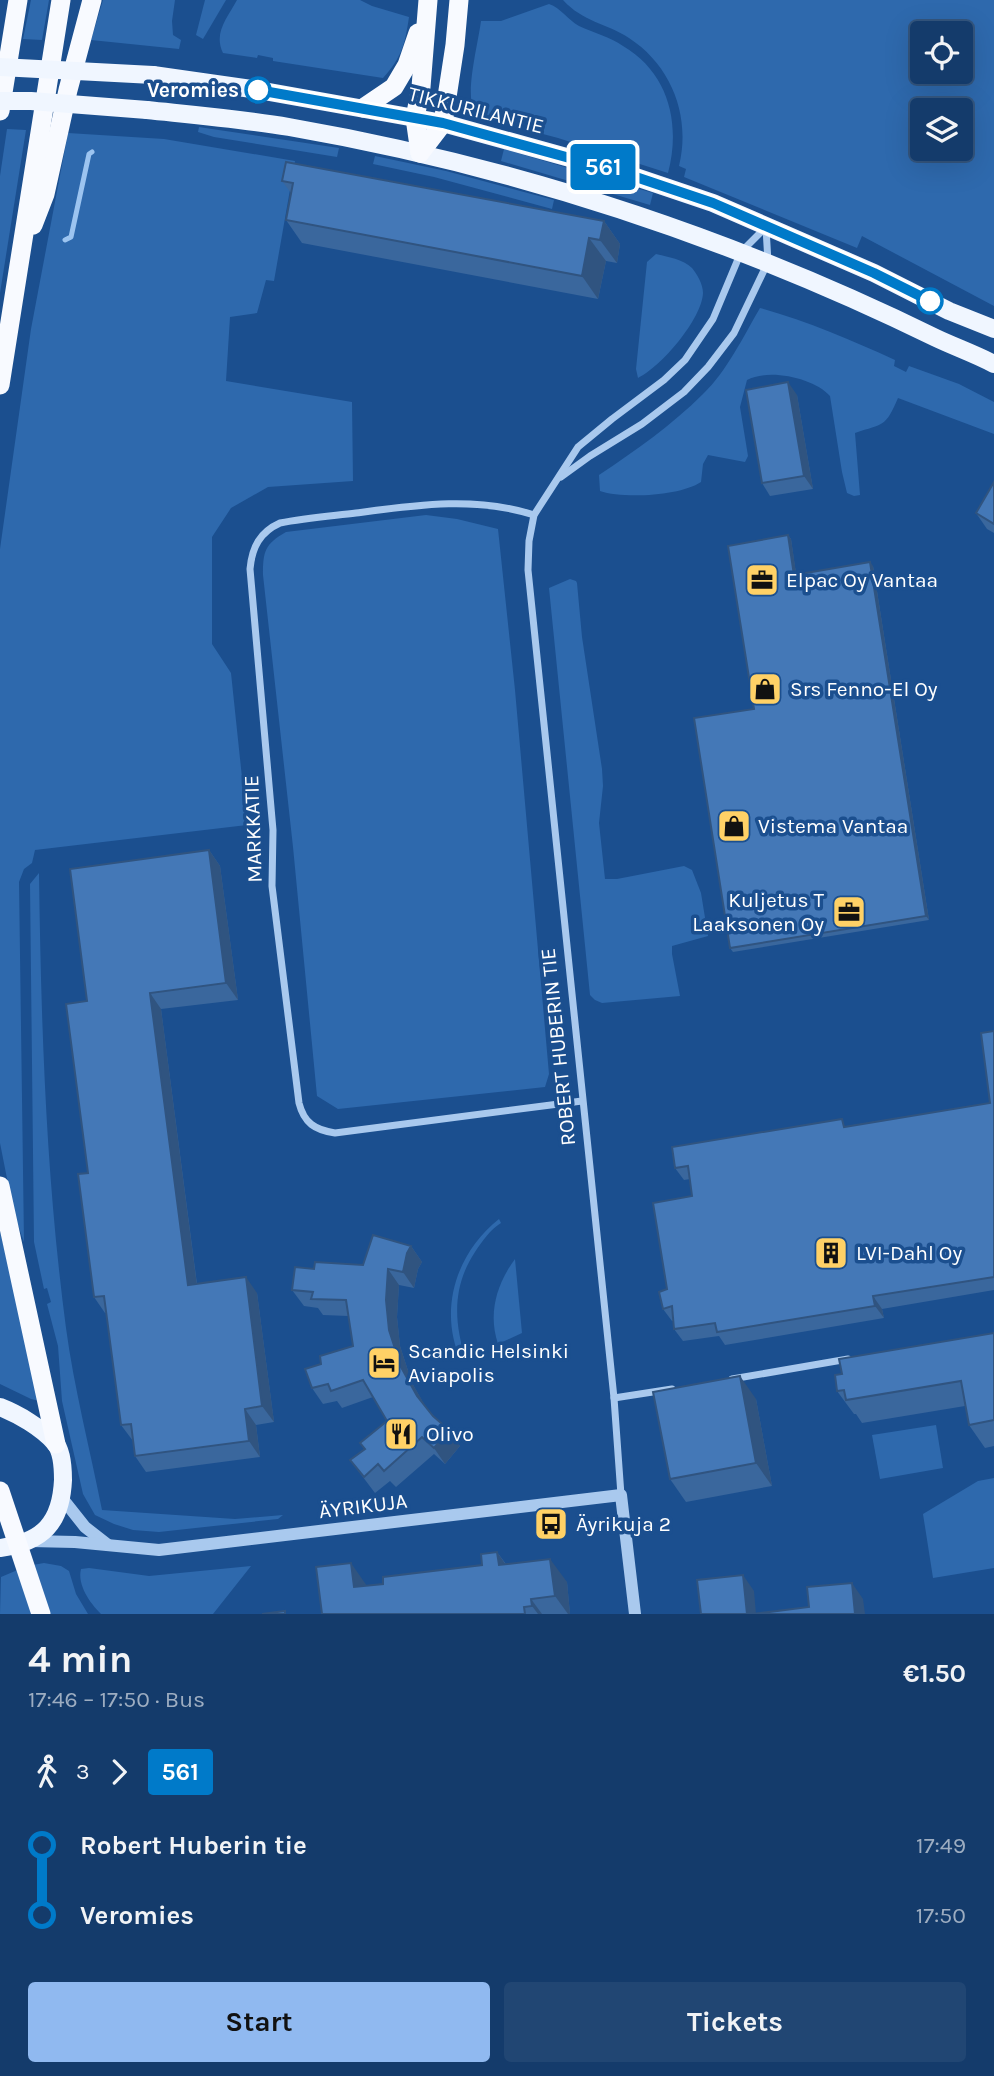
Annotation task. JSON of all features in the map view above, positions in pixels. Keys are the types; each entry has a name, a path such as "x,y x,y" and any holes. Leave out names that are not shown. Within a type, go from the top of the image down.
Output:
{"highway":[{"path":"0,111 18,0"},
{"path":"0,386 61,0"},
{"path":"18,261 45,194 68,90 92,0"},
{"path":"420,153 443,123 459,0"},
{"path":"420,153 415,118 421,87 428,3"},
{"path":"363,107 394,87 407,65 428,3"},
{"path":"0,1186 57,1444"},
{"path":"0,1491 41,1614"}],"main road":[{"name":"TIKKURILANTIE","path":"0,67 153,75 363,107 443,123 624,173 713,203 994,329"},
{"path":"0,102 147,110 288,127 420,153 586,198 741,252 883,312 994,364"},
{"path":"0,1407 31,1424 57,1444 63,1470 62,1498 55,1519 43,1533 29,1541 0,1548"}],"street":[{"name":"ROBERT HUBERIN TIE","path":"635,1614 528,570 529,541 534,515 578,447 676,370 694,349 713,319 741,252 766,228"},
{"name":"ROBERT HUBERIN TIE","path":"555,482 590,456 642,425 684,392 708,367 734,333 768,262 766,228"},
{"name":"MARKKATIE","path":"534,515 510,507 458,503 404,507 291,521 271,527 258,540 250,569 273,830 272,886 299,1102 306,1121 314,1127 335,1133 582,1101"},
{"path":"722,1381 863,1357"},
{"path":"614,1398 684,1387"},
{"name":"ÄYRIKUJA","path":"29,1541 159,1550 621,1495"},
{"path":"62,1498 85,1527 108,1545"}],"shaded area":[{"path":"31,0 49,0 42,40 23,39"},
{"path":"103,0 175,0 173,35 181,40 179,49 91,40"},
{"path":"205,0 226,0 203,39 196,35"},
{"path":"237,0 360,0 409,17 402,50 383,78 273,61 273,58 258,55 257,58 223,53 220,46 221,32"},
{"path":"563,0 994,0 994,306 862,236 857,248 684,177 686,169 679,166 682,148 680,111 667,78 657,63 629,38 579,13"},
{"path":"549,4 579,26 623,46 651,70 668,101 672,118 672,155 668,173 498,122 473,108 472,78 481,21 501,21"},
{"path":"199,127 339,148 337,157 214,137 198,132"},
{"path":"7,129 26,130 0,293 0,176"},
{"path":"68,133 164,139 295,161 274,281 266,280 257,313 230,317 226,381 352,402 353,481 268,487 231,508 212,537 212,644 231,673 247,825 35,850 32,863 24,869 19,882 24,1242 14,1214 0,1143 0,549 31,329"},
{"path":"504,149 653,193 650,205 501,161"},
{"path":"375,156 446,171 554,200 552,209 434,177 373,164"},
{"path":"656,254 688,265 699,279 703,293 696,316 679,341 658,364 638,378 636,369 647,262"},
{"path":"760,308 862,345 895,360 894,366 906,372 909,366 959,384 994,402 994,434 898,398 886,420 855,433 860,495 854,496 847,493 830,396 803,380 767,375 747,380 740,407 748,456 745,462 708,455 703,464 701,482 666,493 623,495 600,491 599,475 666,427 712,385"},
{"path":"426,515 498,529 549,1074 545,1087 338,1109 317,1096 263,575 264,560 269,545 286,532"},
{"path":"570,579 577,583 582,637 602,769 599,823 605,879 684,866 692,870 701,893 708,936 672,946 680,996 602,1003 590,995 549,588"},
{"path":"39,873 46,1101 59,1271 73,1373 102,1510 235,1519 283,1515 278,1519 159,1532 133,1530 95,1515 83,1494 62,1401 58,1346 47,1304 51,1302 47,1288 44,1289 34,1242 30,884"},
{"path":"499,1219 501,1223 481,1243 462,1277 457,1317 466,1359 461,1361 451,1322 455,1284 472,1248"},
{"path":"0,1231 40,1401 0,1384"},
{"path":"515,1259 522,1333 498,1344 494,1322 496,1300 503,1279"},
{"path":"936,1425 943,1468 880,1479 872,1435"},
{"path":"994,1478 994,1568 933,1578 923,1514 978,1481"},
{"path":"44,1563 61,1566 69,1571 76,1594 88,1614 0,1614 1,1577 27,1566"},
{"path":"251,1566 213,1614 101,1614 85,1593 80,1575 81,1569 89,1568 149,1576"}],"building":[{"path":"286,162 604,221 600,240 589,238 582,276 286,220 293,183 282,181"},
{"path":"788,382 804,476 762,483 746,390"},
{"path":"994,482 994,524 976,513"},
{"path":"788,535 794,575 870,562 926,916 730,948 694,718 754,709 728,546"},
{"path":"209,850 226,983 150,993 188,1285 246,1277 262,1406 245,1409 249,1441 135,1456 131,1424 121,1425 104,1296 94,1297 78,1174 88,1173 66,1004 87,1001 70,869"},
{"name":"LVI-Dahl Oy","path":"994,1031 994,1277 873,1296 875,1306 717,1332 715,1323 674,1329 672,1306 663,1309 659,1292 667,1289 653,1203 692,1196 688,1166 675,1168 672,1147 842,1119 844,1127 990,1103 981,1033"},
{"path":"373,1235 411,1246 403,1272 388,1269 386,1300 389,1330 401,1367 417,1396 449,1430 434,1448 422,1437 384,1471 378,1464 364,1477 350,1460 365,1449 360,1443 387,1421 363,1380 331,1391 328,1384 312,1388 305,1369 321,1364 320,1356 353,1346 346,1300 311,1299 313,1292 292,1290 295,1267 314,1269 315,1262 363,1265"},
{"path":"994,1333 994,1420 969,1425 961,1381 846,1400 844,1390 837,1391 835,1375 842,1374 839,1359"},
{"path":"740,1376 756,1463 670,1479 653,1392"},
{"path":"497,1552 499,1565 550,1559 555,1596 531,1599 532,1606 524,1607 525,1614 322,1614 316,1567 351,1563 354,1587 383,1584 383,1577 482,1565 481,1554"},
{"path":"743,1575 747,1614 701,1614 697,1580"},
{"path":"852,1583 855,1614 753,1614 809,1607 807,1587"},
{"path":"285,1611 285,1614 262,1614"}],"waterway":[{"path":"65,240 71,237 89,154 92,152"}],"bus line":[{"name":"561","path":"258,90 443,123 624,173 713,203 874,273 930,301"}],"place":[{"name":"Veromies","path":"258,90"},
{"name":"Elpac Oy Vantaa","path":"762,580"},
{"name":"Srs Fenno-El Oy","path":"765,689"},
{"name":"Vistema Vantaa","path":"734,826"},
{"name":"Kuljetus T Laaksonen Oy","path":"849,912"},
{"name":"LVI-Dahl Oy","path":"831,1253"},
{"name":"Scandic Helsinki Aviapolis","path":"384,1363"},
{"name":"Olivo","path":"401,1434"},
{"name":"Äyrikuja 2","path":"551,1524"}]}
